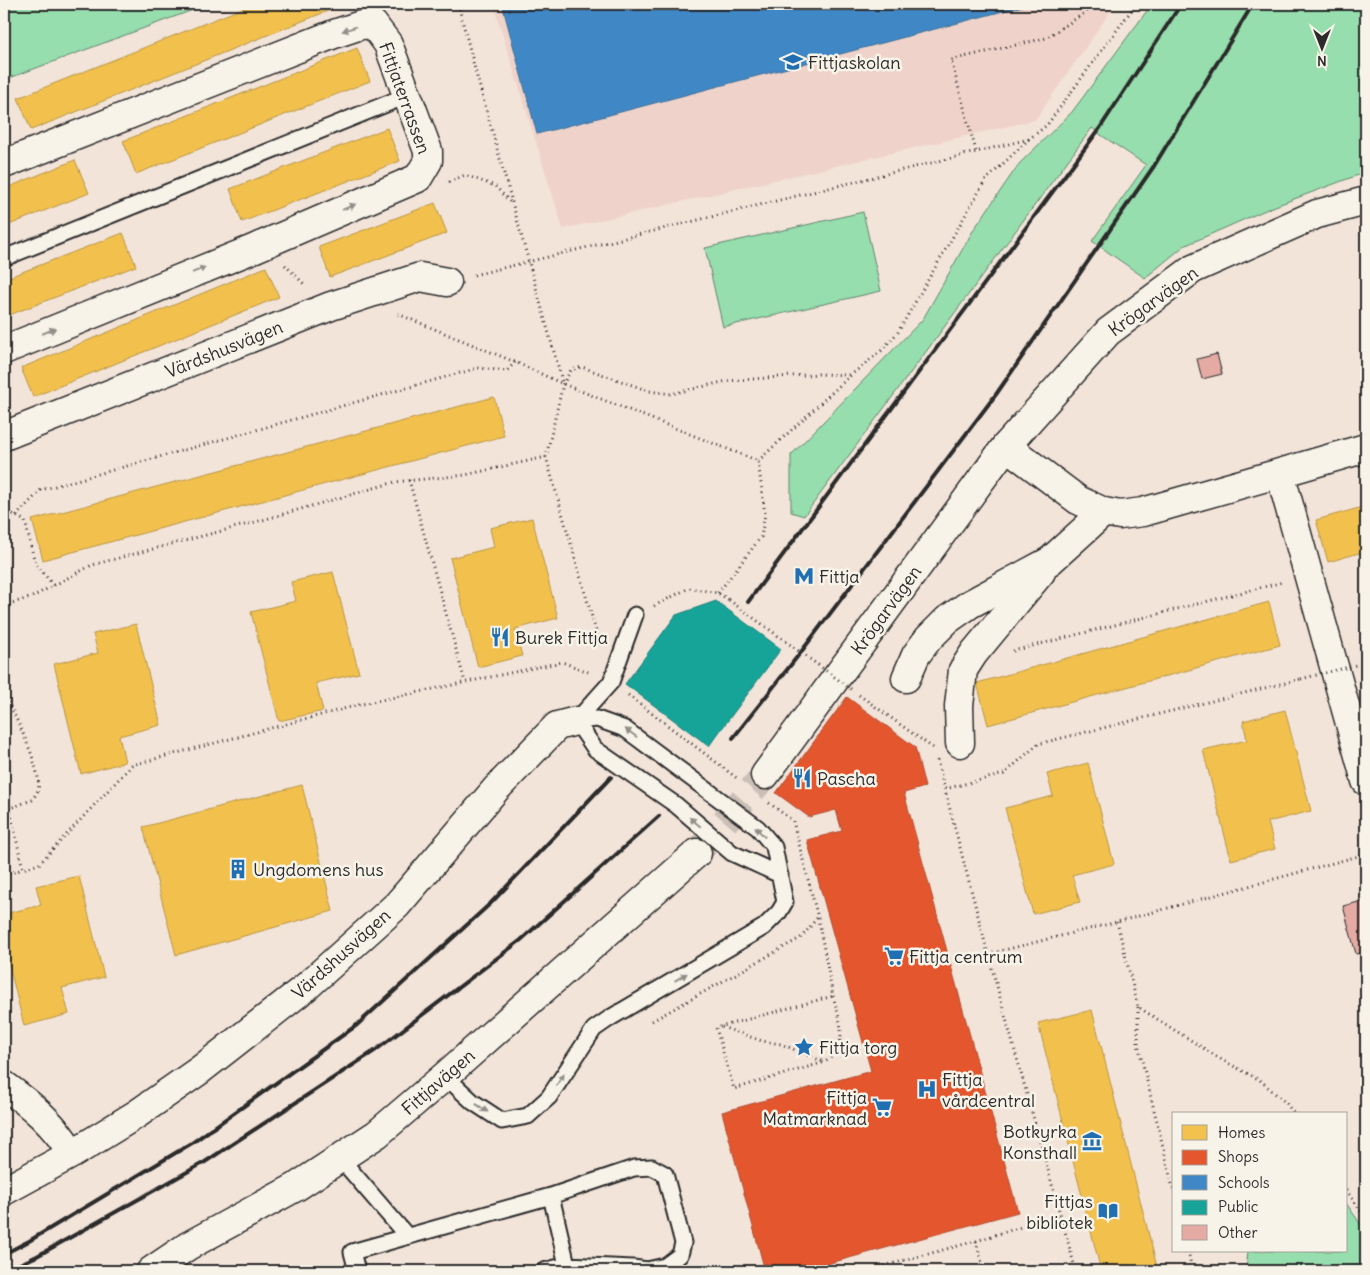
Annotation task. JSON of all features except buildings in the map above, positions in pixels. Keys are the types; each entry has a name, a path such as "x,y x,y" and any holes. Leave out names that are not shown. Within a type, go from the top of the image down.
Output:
{"street":[{"name":"Fittjaterrassen","path":"4,164 325,38 361,25 373,24 388,44 428,151 428,161 418,178 253,249 4,350"},
{"name":"Krögarvägen","path":"765,775 1006,446 1108,332 1193,269 1317,214 1366,201"},
{"name":"Värdshusvägen","path":"4,436 331,306 420,277 447,282"},
{"path":"1006,446 1078,500 1104,512 1120,515 1143,512 1366,448"},
{"path":"1280,473 1366,781"},
{"path":"960,743 959,706 964,670 968,662 1050,561 1104,512"},
{"path":"906,678 916,655 928,638 947,620 970,604 1050,561"},
{"name":"Värdshusvägen","path":"4,1191 72,1154 137,1114 200,1070 306,987 397,905 496,789 557,726 576,721"},
{"name":"Fittjavägen","path":"151,1271 188,1246 296,1187 377,1134 697,853"},
{"path":"4,1084 32,1106 64,1140 72,1154"}],"lane":[{"path":"4,258 406,96"},
{"path":"635,615 611,682 576,721 595,749 676,805 732,853 780,875"},
{"name":"Värdshusvägen","path":"445,1076 473,1102 502,1121 528,1116 549,1097 594,1029 764,927 779,912 785,902 774,848 758,828 626,729 597,719 576,721"},
{"path":"340,1158 408,1236"},
{"path":"357,1271 352,1252 551,1196 634,1168 652,1167 665,1174 683,1243 680,1255 665,1266 647,1270 567,1265 544,1271"},
{"path":"551,1196 567,1265"}],"path":[{"path":"458,4 562,384"},
{"path":"976,151 951,60 1046,38 1095,4"},
{"path":"758,461 851,375 881,351 898,332 985,181 1029,139 1047,125 1136,4"},
{"path":"447,282 1029,139"},
{"path":"282,262 305,285"},
{"path":"391,311 515,362 562,384 758,461"},
{"path":"16,516 41,490 478,368 507,371 515,362"},
{"path":"611,682 546,457 562,384 571,370 582,367 649,391 671,394 727,381 818,374 851,375"},
{"path":"4,607 32,597 92,565 252,523 395,482 465,475 546,457"},
{"path":"718,593 761,538 765,514 758,461"},
{"path":"409,480 465,682"},
{"path":"4,509 25,521 35,563 54,586"},
{"path":"968,662 1284,581"},
{"path":"635,615 689,588 718,593 934,748 988,954 1076,1271"},
{"path":"4,874 39,864 132,766 362,704 562,662 611,682"},
{"path":"945,790 1004,774 1038,744 1365,662"},
{"path":"4,693 24,735 36,769 38,790 32,800 10,808"},
{"path":"4,782 23,869"},
{"path":"988,954 1117,922 1366,854"},
{"path":"651,1021 802,937 818,918"},
{"path":"1117,922 1138,1006 1138,1044 1172,1184"},
{"path":"834,996 841,1027 840,1043 832,1057 825,1062 734,1090 716,1028 834,996"},
{"path":"1138,1006 1222,1060 1260,1080 1287,1104 1293,1112"},
{"path":"721,1026 780,1044 825,1062"},
{"path":"1348,1193 1366,1218"},
{"path":"865,1271 1060,1216"},
{"path":"976,1241 984,1271"},
{"path":"1188,1252 1191,1265"}],"shaded area":[{"name":"Fittjaskolan","path":"493,4 1116,4 1035,120 563,229"}],"green space":[{"path":"4,4 209,4 4,80"},
{"path":"1152,4 1366,4 1366,172 1270,208 1184,246 1145,278 1092,241 1146,165 1092,128 804,516 791,512 791,455 923,319 974,229 1019,164 1072,112"},
{"path":"863,212 881,291 723,327 705,248"},
{"path":"1348,1206 1366,1232 1366,1271 1246,1271 1248,1252 1348,1252"}],"tunnel":[{"path":"697,853 765,775"}],"railway":[{"path":"748,602 1100,128 1181,4"},
{"path":"733,738 801,652 997,393 1154,166 1253,4"},
{"path":"4,1254 29,1241 192,1143 357,1025 491,903 611,777"},
{"path":"5,1271 37,1256 205,1162 376,1050 521,940 659,816"}],"place":[{"name":"Fittjaskolan","path":"793,62"},
{"name":"Fittja","path":"804,576"},
{"name":"Burek Fittja","path":"500,637"},
{"name":"Pascha","path":"802,778"},
{"name":"Ungdomens hus","path":"238,869"},
{"name":"Fittja centrum","path":"894,956"},
{"name":"Fittja torg","path":"804,1047"},
{"name":"Fittja vårdcentral","path":"927,1089"},
{"name":"Fittja Matmarknad","path":"882,1107"},
{"name":"Botkyrka Konsthall","path":"1092,1141"},
{"name":"Fittjas bibliotek","path":"1108,1211"}]}
